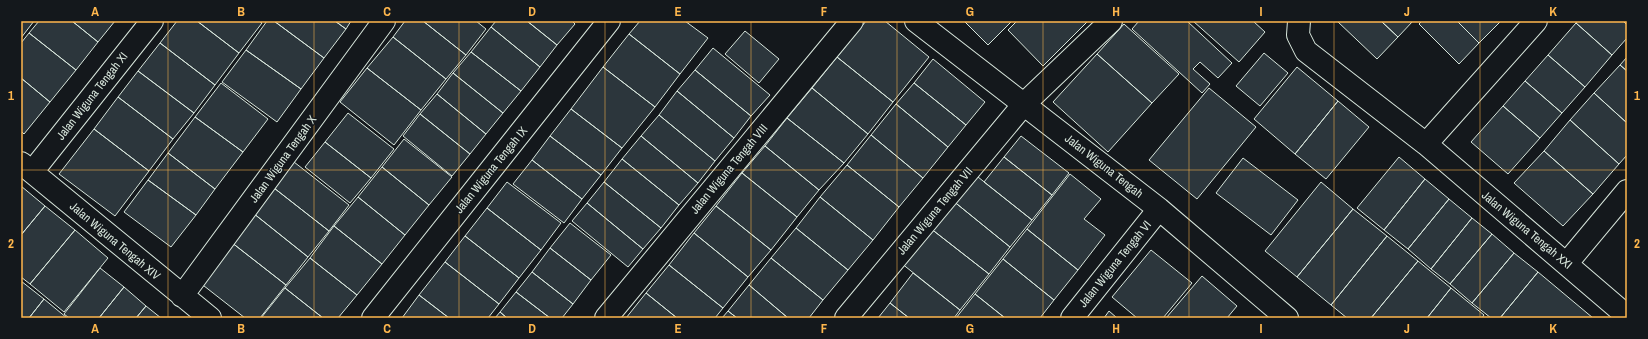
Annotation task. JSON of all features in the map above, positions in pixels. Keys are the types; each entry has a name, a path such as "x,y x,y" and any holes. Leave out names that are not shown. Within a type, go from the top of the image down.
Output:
{"street":[{"name":"Jalan Wiguna Tengah XI","path":"27,167 152,21"},
{"name":"Jalan Wiguna Tengah X","path":"182,296 384,21"},
{"name":"Jalan Wiguna Tengah IX","path":"373,318 609,21"},
{"name":"Jalan Wiguna Tengah VIII","path":"606,318 852,21"},
{"name":"Jalan Wiguna Tengah","path":"916,21 1159,209 1287,318"},
{"name":"Jalan Wiguna Tengah VII","path":"846,318 1024,104 1111,21"},
{"name":"Jalan Wiguna Tengah XXI","path":"1299,21 1298,35 1306,51 1426,144 1567,263 1627,316"},
{"path":"1426,144 1536,21"},
{"name":"Jalan Wiguna Tengah XIV","path":"27,167 210,318"},
{"path":"1567,263 1627,191"},
{"name":"Jalan Wiguna Tengah VI","path":"1072,318 1159,209"}],"building":[{"path":"21,21 34,21 21,38"},
{"path":"39,21 72,21 98,42 76,70 29,33"},
{"path":"72,21 115,21 98,42"},
{"path":"177,21 197,21 239,53 215,85 160,43"},
{"path":"197,21 259,21 262,23 239,53"},
{"path":"267,21 274,21 324,58 301,89 246,50"},
{"path":"274,21 335,21 346,29 324,58"},
{"path":"335,21 351,21 346,29"},
{"path":"405,21 423,21 466,55 446,79 393,37"},
{"path":"423,21 476,21 486,29 466,55"},
{"path":"496,21 527,21 557,45 540,67 491,27"},
{"path":"527,21 572,21 575,24 557,45"},
{"path":"640,21 685,21 708,38 680,74 629,34"},
{"path":"866,21 885,21 929,57 893,102 837,57"},
{"path":"964,21 1012,21 988,45"},
{"path":"1017,21 1088,21 1043,66 1008,30"},
{"path":"1139,21 1187,21 1232,63 1218,78 1200,62 1193,69 1210,84 1202,93 1132,29"},
{"path":"1193,21 1253,21 1265,32 1239,62"},
{"path":"1337,21 1381,21 1398,37 1377,59"},
{"path":"1381,21 1413,21 1398,37"},
{"path":"1422,21 1457,21 1479,43 1459,64 1419,24"},
{"path":"1457,21 1501,21 1479,43"},
{"path":"1577,21 1623,21 1627,25 1627,38 1612,55 1576,23"},
{"path":"1576,23 1612,55 1585,87 1548,55"},
{"path":"1124,24 1179,74 1152,103 1097,54"},
{"path":"491,27 540,67 521,91 471,52"},
{"path":"745,31 779,59 759,83 725,54"},
{"path":"29,33 76,70 50,102 21,78 21,43"},
{"path":"629,34 680,74 655,107 603,67"},
{"path":"393,37 446,79 421,110 367,68"},
{"path":"160,43 215,85 194,113 138,71"},
{"path":"713,48 770,95 751,116 695,70"},
{"path":"246,50 301,89 277,122 222,82"},
{"path":"471,52 521,91 503,113 453,73"},
{"path":"1264,53 1288,73 1260,106 1236,86"},
{"path":"1097,54 1152,103 1108,152 1053,102"},
{"path":"1548,55 1585,87 1562,113 1525,81"},
{"path":"837,57 893,102 868,134 812,88"},
{"path":"1627,57 1627,71 1620,65"},
{"path":"933,59 985,102 966,125 914,83"},
{"path":"1620,65 1627,71 1627,123 1594,93"},
{"path":"603,67 655,107 622,148 571,109"},
{"path":"1297,67 1338,101 1295,154 1254,119"},
{"path":"367,68 421,110 394,145 340,102"},
{"path":"695,70 751,116 734,138 677,91"},
{"path":"138,71 194,113 173,139 118,97"},
{"path":"453,73 503,113 486,134 437,94"},
{"path":"21,78 50,102 24,134 21,131"},
{"path":"1525,81 1562,113 1540,138 1503,106"},
{"path":"221,83 268,119 243,152 195,117"},
{"path":"914,83 966,125 948,147 896,104"},
{"path":"812,88 868,134 844,163 787,118"},
{"path":"1209,88 1256,127 1197,199 1149,160"},
{"path":"677,91 734,138 715,161 659,115"},
{"path":"1594,93 1627,123 1627,155 1619,164 1570,120"},
{"path":"437,94 486,134 470,154 420,114"},
{"path":"118,97 173,139 149,171 94,129"},
{"path":"1338,101 1369,127 1326,179 1295,154"},
{"path":"896,104 948,147 923,178 871,135"},
{"path":"1503,106 1540,138 1508,174 1471,142"},
{"path":"571,109 622,148 601,175 550,136"},
{"path":"348,113 394,149 371,178 325,142"},
{"path":"420,114 470,154 452,176 403,136"},
{"path":"659,115 715,161 698,183 641,136"},
{"path":"195,117 243,152 215,189 168,153"},
{"path":"787,118 844,163 819,190 765,146"},
{"path":"1570,120 1619,164 1593,194 1544,151"},
{"path":"94,129 149,171 115,216 59,174"},
{"path":"871,135 923,178 899,207 847,165"},
{"path":"550,136 601,175 582,199 532,160"},
{"path":"641,136 698,183 679,205 622,159"},
{"path":"1021,136 1069,173 1052,195 1004,157"},
{"path":"404,139 452,177 429,205 382,167"},
{"path":"325,142 371,178 350,203 305,167"},
{"path":"765,146 819,190 797,217 742,173"},
{"path":"1544,151 1593,194 1563,226 1514,183"},
{"path":"168,153 215,189 196,215 148,180"},
{"path":"1004,157 1052,195 1032,220 984,182"},
{"path":"1399,157 1425,179 1384,230 1357,208"},
{"path":"1243,158 1298,200 1271,235 1216,193"},
{"path":"622,159 679,205 661,228 604,182"},
{"path":"532,160 582,199 564,223 513,184"},
{"path":"294,162 349,205 329,231 274,188"},
{"path":"847,165 899,207 873,240 820,197"},
{"path":"382,167 429,205 405,235 358,197"},
{"path":"742,173 797,217 771,250 716,206"},
{"path":"973,173 1032,220 1010,247 952,200"},
{"path":"1070,174 1101,199 1084,219 1105,235 1078,270 1027,229"},
{"path":"1425,179 1449,199 1408,249 1384,230"},
{"path":"148,180 196,215 171,247 124,212"},
{"path":"507,182 561,223 541,250 487,208"},
{"path":"604,182 661,228 643,249 587,203"},
{"path":"1321,182 1353,209 1297,277 1265,251"},
{"path":"21,186 45,206 21,235"},
{"path":"274,188 329,231 308,257 253,213"},
{"path":"358,197 405,235 382,264 334,226"},
{"path":"820,197 873,240 848,270 796,228"},
{"path":"1449,199 1472,218 1431,269 1408,249"},
{"path":"952,200 1010,247 989,274 930,228"},
{"path":"587,203 643,249 628,267 572,221"},
{"path":"45,206 75,230 30,284 21,277 21,235"},
{"path":"716,206 771,250 748,277 694,233"},
{"path":"487,208 541,250 519,278 465,236"},
{"path":"1353,209 1387,236 1331,305 1297,277"},
{"path":"253,213 308,257 286,285 231,242"},
{"path":"1472,218 1492,234 1450,284 1431,269"},
{"path":"570,223 611,255 591,280 550,248"},
{"path":"334,226 382,264 357,295 310,258"},
{"path":"796,228 848,270 823,300 771,258"},
{"path":"930,228 989,274 960,310 901,263"},
{"path":"1027,229 1078,270 1054,300 1003,259"},
{"path":"75,230 108,258 64,312 30,284"},
{"path":"694,233 748,277 723,308 669,265"},
{"path":"1492,234 1514,253 1472,303 1450,284"},
{"path":"465,236 519,278 499,304 445,262"},
{"path":"1387,236 1418,261 1371,318 1347,318 1331,305"},
{"path":"231,242 286,285 260,318 245,318 199,282"},
{"path":"550,248 591,280 573,304 532,272"},
{"path":"1151,250 1192,283 1163,318 1137,318 1112,297"},
{"path":"1514,253 1538,272 1500,318 1491,318 1472,303"},
{"path":"310,258 357,295 338,318 323,318 285,288"},
{"path":"771,258 823,300 809,318 788,318 749,285"},
{"path":"1003,259 1054,300 1040,318 1005,318 975,294"},
{"path":"1418,261 1451,288 1427,318 1371,318"},
{"path":"445,262 499,304 488,318 449,318 419,295"},
{"path":"669,265 723,308 715,318 677,318 646,293"},
{"path":"100,268 124,287 99,318 69,318 64,314"},
{"path":"532,272 573,304 562,318 550,318 516,292"},
{"path":"1538,272 1593,318 1500,318"},
{"path":"913,273 960,310 954,318 909,318 890,303"},
{"path":"1202,276 1237,306 1227,318 1166,318"},
{"path":"21,281 44,299 29,318 21,318"},
{"path":"749,285 788,318 737,318 728,311"},
{"path":"124,287 146,306 136,318 99,318"},
{"path":"285,288 323,318 261,318"},
{"path":"1451,288 1484,315 1482,318 1427,318"},
{"path":"516,292 550,318 507,318 500,312"},
{"path":"646,293 677,318 626,318"},
{"path":"975,294 1005,318 956,318"},
{"path":"419,295 449,318 402,318"},
{"path":"44,299 67,318 29,318"},
{"path":"890,303 909,318 878,318"},
{"path":"146,306 161,318 136,318"},
{"path":"728,311 737,318 722,318"},
{"path":"1109,311 1117,318 1104,318"},
{"path":"500,312 507,318 495,318"}]}
